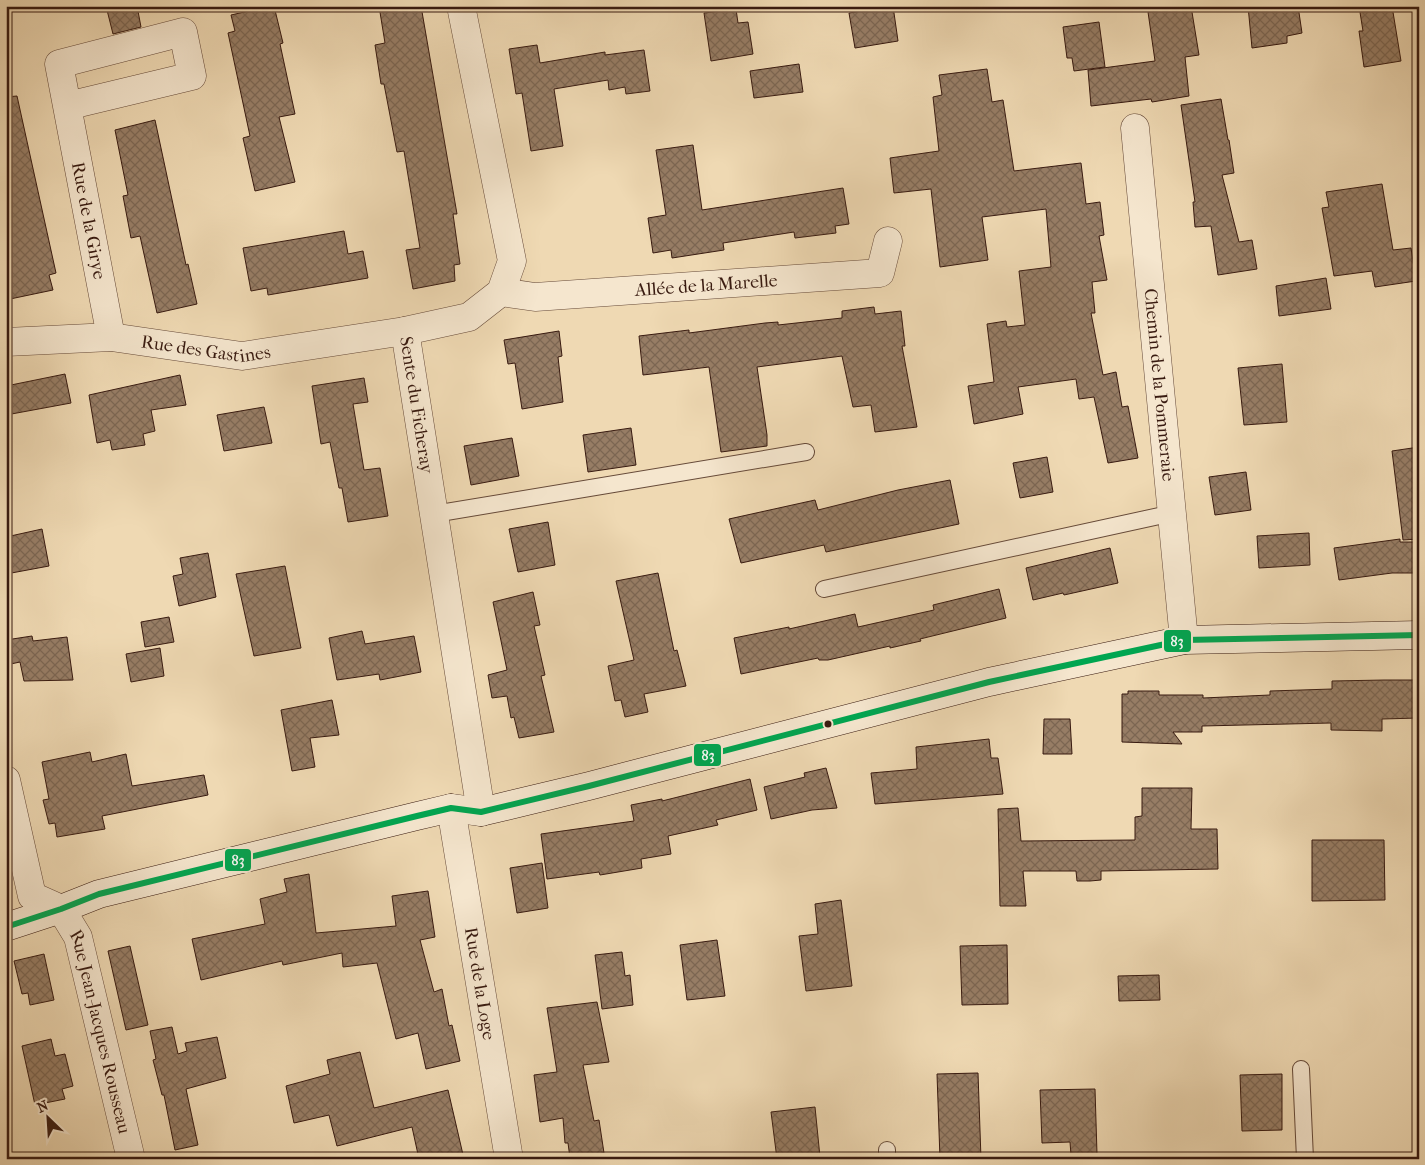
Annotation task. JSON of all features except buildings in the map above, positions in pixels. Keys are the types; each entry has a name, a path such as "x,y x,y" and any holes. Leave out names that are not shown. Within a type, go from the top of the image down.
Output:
{"street":[{"path":"461,6 512,261 501,292"},
{"name":"Rue de la Girye","path":"67,106 111,337"},
{"name":"Chemin de la Pommeraie","path":"1135,128 1184,640"},
{"name":"Allée de la Marelle","path":"501,292 535,297 880,273 888,241"},
{"name":"Sente du Ficheray","path":"481,812 405,331 469,317 501,292"},
{"name":"Rue des Gastines","path":"6,342 111,337 242,356 405,331"},
{"path":"6,927 99,894 451,808 481,812 589,786 989,682 1184,640 1419,635"},
{"path":"6,780 32,896 60,909"},
{"name":"Rue de la Loge","path":"451,808 509,1159"},
{"name":"Rue Jean-Jacques Rousseau","path":"60,909 78,937 131,1159"}],"lane":[{"path":"434,514 806,452"},
{"path":"824,588 1173,513"},
{"path":"1301,1069 1305,1159"}],"transit line":[{"name":"83","path":"6,927 99,894 417,816 451,808 481,812 589,786 989,682 1184,640 1419,635"}]}
